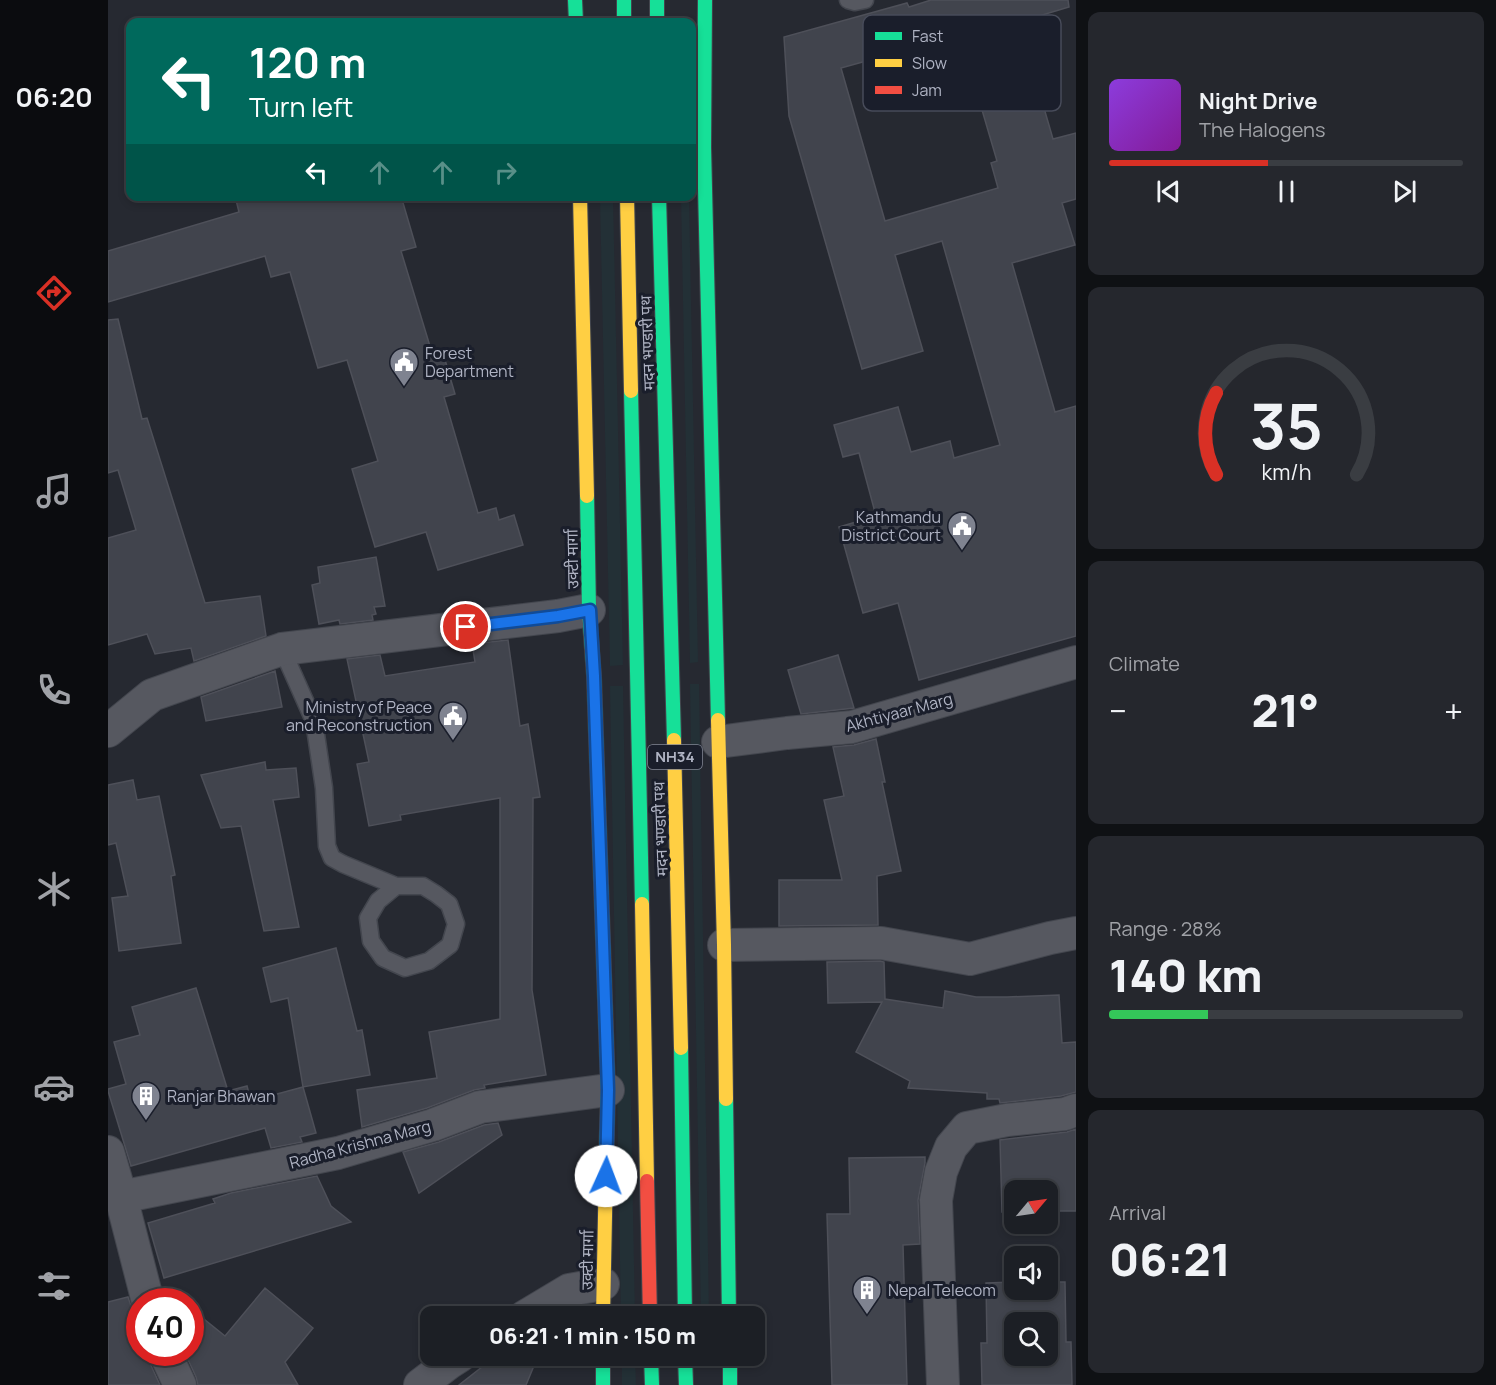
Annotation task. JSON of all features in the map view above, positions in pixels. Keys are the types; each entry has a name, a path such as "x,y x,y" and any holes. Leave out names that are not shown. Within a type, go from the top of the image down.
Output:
{"main road":[{"path":"575,0 576,18"},
{"path":"624,0 624,18"},
{"path":"657,0 657,18"},
{"path":"705,0 704,147 724,945 729,1306"},
{"name":"उक्टी मार्गा","path":"580,201 590,610 608,1090 603,1306"},
{"name":"मदन भण्डारी पथ","path":"627,201 650,1306"},
{"name":"मदन भण्डारी पथ","path":"659,201 680,961 685,1306"},
{"path":"603,1366 603,1385"},
{"path":"651,1366 652,1385"},
{"path":"685,1366 686,1385"},
{"path":"730,1366 730,1385"}],"street":[{"path":"108,731 152,695 282,649 558,616 590,610"},
{"name":"Akhtiyaar Marg","path":"718,742 852,727 1076,662"},
{"path":"724,945 881,943 970,959 1076,933"},
{"name":"Radha Krishna Marg","path":"121,1197 338,1154 433,1125 480,1107 608,1090"},
{"path":"943,1385 936,1200 941,1172 951,1147 967,1128 1007,1120 1065,1114 1076,1110"},
{"path":"108,1152 144,1288"},
{"path":"542,1306 569,1290 603,1284"},
{"path":"171,1366 180,1385"},
{"path":"420,1385 445,1366"}],"lane":[{"path":"848,0 855,2 865,0"},
{"path":"282,649 314,721 324,788 327,846 332,858 396,886 423,886 449,904 456,924 450,945 429,960 405,968 383,957 371,941 368,918 378,902 396,886"}],"shaded area":[{"path":"600,201 613,201 623,665 610,666"},
{"path":"681,201 689,201 698,662 690,663"},
{"path":"690,684 699,684 709,1306 701,1306"},
{"path":"610,686 623,686 635,1306 621,1306"},
{"path":"622,1366 635,1366 636,1385 622,1385"}],"building":[{"path":"931,0 1068,0 1069,7 1042,15 864,15 907,3 909,7"},
{"path":"863,15 863,62 841,68 885,221 998,188 991,163 997,161 982,111 1045,111 1053,139 1076,133 1076,199 1062,203 1075,245 1012,263 1055,412 1076,406 1076,636 919,680 898,603 863,613 839,527 876,516 859,453 843,457 834,425 898,407 911,452 950,441 954,458 1000,445 942,241 895,255 923,351 862,369 789,116 784,37"},
{"path":"236,201 402,201 416,247 401,251 433,356 443,353 455,394 444,397 478,513 496,508 499,520 514,515 523,545 438,570 426,532 375,547 352,469 378,461 347,360 318,368 290,272 271,277 265,256 108,302 108,251 239,212"},
{"path":"118,319 142,419 147,418 205,603 260,596 266,636 194,661 191,648 155,654 147,634 108,645 108,538 136,530 118,470 108,473 108,320"},
{"path":"376,557 385,606 374,607 376,614 372,615 373,620 340,624 339,620 319,624 312,585 320,583 318,567"},
{"path":"508,640 520,726 528,724 540,797 533,798 532,990 546,1075 484,1085 485,1088 427,1108 362,1127 357,1090 437,1078 429,1032 500,1019 500,798 400,815 401,820 369,826 357,764 369,762 347,659 380,655 385,676 475,662 472,644"},
{"path":"838,655 854,708 801,714 788,670"},
{"path":"275,671 282,707 206,721 201,697"},
{"path":"876,739 885,782 882,782 901,871 877,876 878,925 779,926 779,880 842,880 824,800 844,796 833,747 854,745"},
{"path":"265,762 266,770 296,768 299,797 273,800 299,927 264,931 241,826 221,828 201,775"},
{"path":"133,780 137,800 159,796 175,875 171,876 181,943 119,951 112,898 128,896 116,843 108,845 108,785"},
{"path":"336,948 357,1031 362,1030 370,1075 303,1087 288,998 271,1002 263,968"},
{"path":"827,962 884,962 885,999 943,1008 945,991 976,997 1059,995 1062,1043 1076,1042 1076,1092 1061,1096 1000,1103 999,1099 987,1099 987,1093 908,1088 910,1081 856,1052 882,1002 828,1003"},
{"path":"196,988 228,1091 247,1086 251,1101 303,1087 316,1133 300,1137 302,1142 271,1148 265,1128 131,1166 108,1091 108,1089 126,1084 114,1042 140,1035 132,1007"},
{"path":"498,1123 502,1135 419,1193 403,1152 439,1142 484,1125"},
{"path":"1076,1129 1076,1211 1058,1211 1058,1180 1004,1180 1004,1212 1002,1212 1000,1140"},
{"name":"Nepal Telecom","path":"925,1157 918,1200 920,1244 903,1245 907,1385 832,1385 827,1214 850,1214 849,1158"},
{"path":"317,1176 331,1206 351,1222 164,1278 148,1223 215,1203 213,1199 231,1193"},
{"path":"1004,1282 1004,1300 1058,1300 1058,1282 1065,1282 1066,1342 1071,1342 1072,1385 982,1385 981,1343 987,1343 986,1283"},
{"path":"265,1288 313,1328 285,1362 298,1385 198,1385 191,1366 204,1366 204,1321 225,1336"},
{"path":"126,1298 126,1366 151,1366 160,1385 108,1385 108,1302"},
{"path":"483,1366 534,1366 526,1385 459,1385"}],"traffic: fast":[{"path":"575,0 576,18"},
{"path":"624,0 624,18"},
{"path":"657,0 657,18"},
{"path":"705,0 704,147 718,720"},
{"path":"659,201 674,740"},
{"path":"631,391 642,904"},
{"path":"587,496 589,610 594,676 608,1090 606,1166"},
{"path":"681,1048 685,1306"},
{"path":"726,1099 729,1306"},
{"path":"603,1366 603,1385"},
{"path":"651,1366 652,1385"},
{"path":"685,1366 686,1385"},
{"path":"730,1366 730,1385"}],"traffic: slow":[{"path":"580,201 587,496"},
{"path":"627,201 631,391"},
{"path":"718,720 726,1099"},
{"path":"674,740 681,1048"},
{"path":"642,904 647,1181"},
{"path":"603,1306 606,1166"}],"traffic: jam":[{"path":"647,1181 650,1306"}],"place":[{"name":"Forest Department","path":"404,388"},
{"name":"Kathmandu District Court","path":"962,552"},
{"name":"Ministry of Peace and Reconstruction","path":"453,742"},
{"name":"Ranjar Bhawan","path":"146,1122"},
{"name":"Nepal Telecom","path":"867,1316"}],"route":[{"path":"466,627 590,610 608,1090 606,1176"}]}
